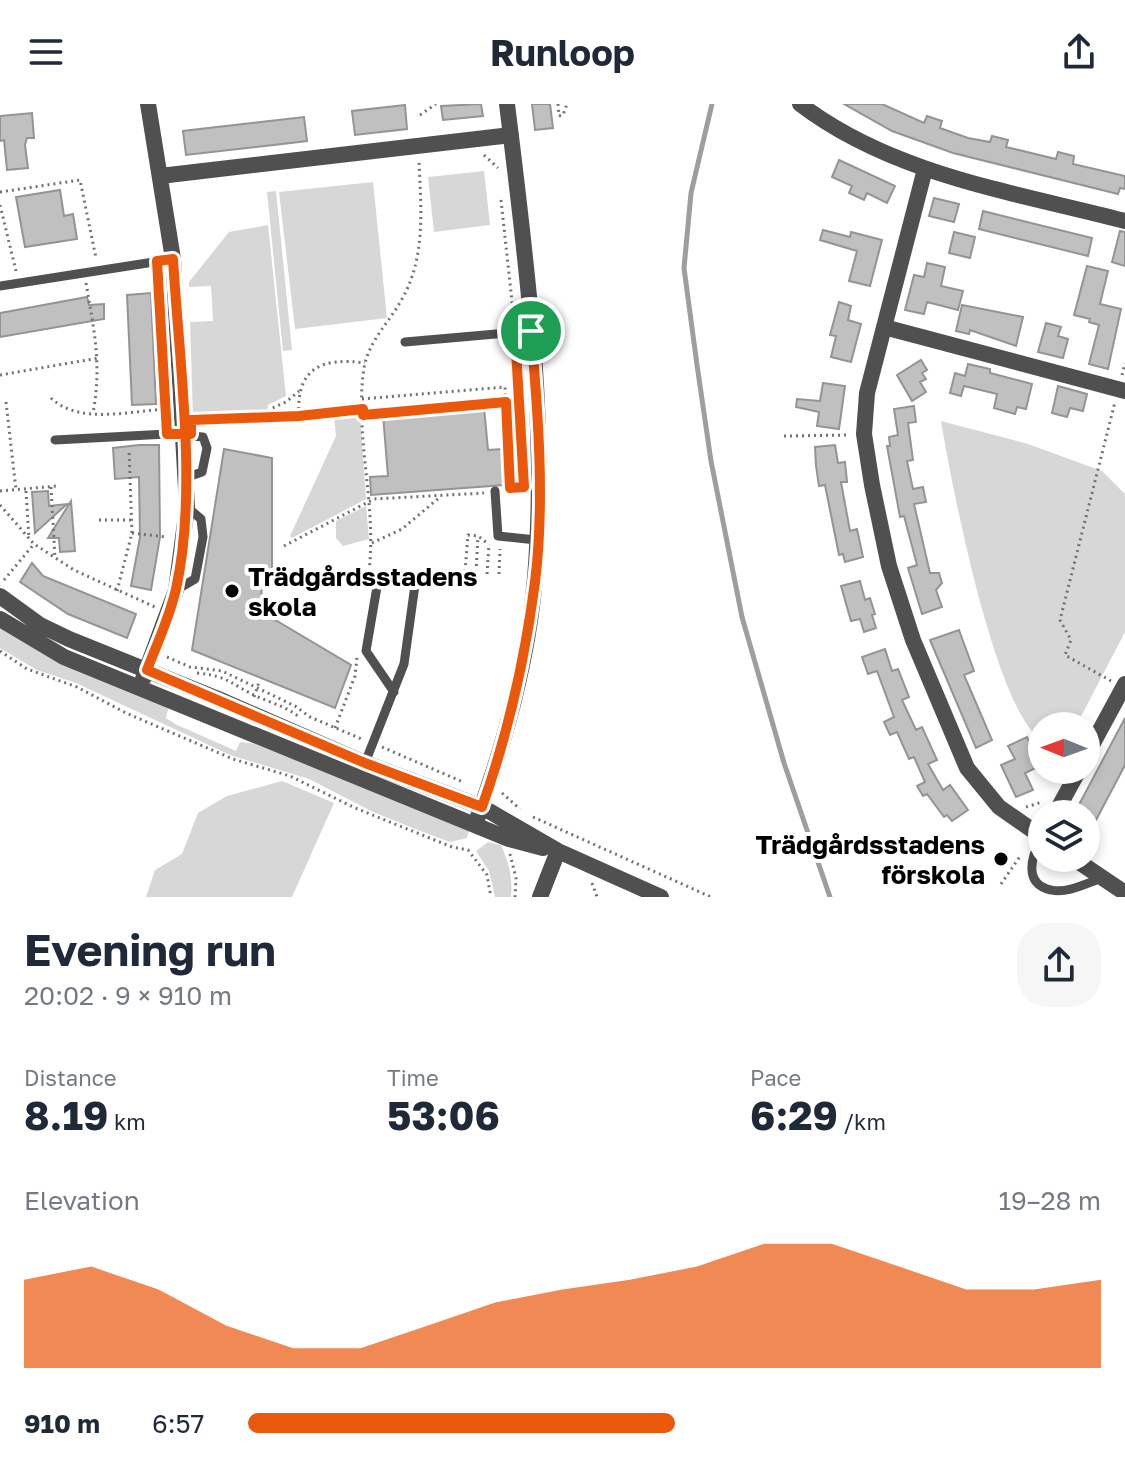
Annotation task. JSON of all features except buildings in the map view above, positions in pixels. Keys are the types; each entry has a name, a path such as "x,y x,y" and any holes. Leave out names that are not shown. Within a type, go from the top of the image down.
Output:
{"street":[{"path":"140,688 176,590 187,507 173,259 148,104"},
{"path":"475,825 520,680 535,579 527,542 538,478 523,332 507,104"},
{"path":"800,104 844,133 925,169 1125,221"},
{"path":"160,176 511,135"},
{"path":"925,169 867,393 864,434 889,566 913,640 960,755 981,789 1028,830"},
{"path":"884,327 1122,389"},
{"path":"0,596 40,625 365,763 482,807 558,851 661,897"},
{"path":"0,619 64,657 509,839 558,851"},
{"path":"1100,730 1124,685"},
{"path":"1062,800 1071,784"},
{"path":"540,897 558,851"},
{"path":"1093,872 1125,893"}],"lane":[{"path":"0,286 173,259"},
{"path":"405,342 444,344 484,341 523,332"},
{"path":"55,440 181,434"},
{"path":"495,491 498,536 527,542"},
{"path":"365,763 374,744 394,692 404,664 415,585 378,581 366,651 394,692"},
{"path":"1031,872 1036,882 1052,891 1102,878"}],"path":[{"path":"420,115 436,104"},
{"path":"558,104 559,116 563,115 567,104"},
{"path":"481,153 498,166 499,181"},
{"path":"368,581 372,543 362,399 365,363 379,331 402,300 412,279 421,239 419,161"},
{"path":"0,192 80,180 98,269"},
{"path":"501,195 523,332"},
{"path":"0,205 8,227 19,283"},
{"path":"84,271 99,358 99,383 93,413"},
{"path":"0,375 99,358"},
{"path":"271,418 270,409 286,402 299,391 309,375 329,363 351,360 365,363"},
{"path":"1124,685 1065,655 1071,640 1060,620 1122,389 1125,363"},
{"path":"362,399 505,387 510,488"},
{"path":"299,391 299,416"},
{"path":"51,398 61,407 93,413 167,409 181,434 191,420 271,418 506,402"},
{"path":"6,402 16,490"},
{"path":"117,591 132,533 129,444 135,444 134,435"},
{"path":"784,436 851,435 851,447"},
{"path":"523,500 524,477"},
{"path":"0,491 57,486"},
{"path":"51,487 55,558"},
{"path":"284,546 369,501 440,497 524,487"},
{"path":"26,489 29,539"},
{"path":"372,543 402,529 440,497"},
{"path":"0,505 34,544 55,558 89,578 156,607 158,599"},
{"path":"99,520 132,520"},
{"path":"169,548 170,527"},
{"path":"132,533 170,537"},
{"path":"465,571 468,535 478,536 489,544 527,542"},
{"path":"476,572 478,536"},
{"path":"0,576 4,580 34,544"},
{"path":"487,574 489,544"},
{"path":"499,574 500,545"},
{"path":"89,578 90,571"},
{"path":"335,728 355,676 358,648"},
{"path":"0,651 27,669 77,687 126,713 233,759 290,776 353,807 452,847 468,850 487,875 491,897"},
{"path":"164,655 190,667 222,671 335,728 465,783"},
{"path":"252,702 259,682"},
{"path":"1008,813 1065,795"},
{"path":"522,812 711,897"},
{"path":"1001,884 1028,845"},
{"path":"508,848 516,878 515,897"},
{"path":"592,882 597,897"}],"shaded area":[{"path":"484,171 490,225 434,232 428,177"},
{"path":"373,182 387,318 295,329 279,192"},
{"path":"276,191 292,350 283,351 267,192"},
{"path":"268,225 286,396 268,405 267,413 193,417 190,322 213,321 211,286 189,287 189,282 229,232"},
{"path":"360,414 366,499 292,538 290,536 336,436 334,416"},
{"path":"941,421 1028,444 1102,471 1125,494 1125,632 1083,712 1028,712 1028,724 1025,721 1008,687 992,643 954,492"},
{"path":"366,506 369,539 343,546 336,538 336,521"},
{"path":"0,626 169,705 166,718 175,724 236,751 240,742 264,745 469,830 467,838 450,842 423,832 373,812 309,779 230,755 76,683 37,670 0,648"},
{"path":"282,781 334,803 292,897 146,897 155,870 182,854 198,813 227,796"},
{"path":"488,842 501,845 504,852 511,877 511,897 495,897 489,871 476,851"}],"waterway":[{"path":"712,104 691,193 684,268 711,461 742,617 784,763 830,897"}],"place":[{"name":"Trädgårdsstadens skola","path":"232,591"},
{"name":"Trädgårdsstadens förskola","path":"1001,859"}],"route":[{"path":"531,331 515,333 524,487 510,488 506,402 363,415 363,409 299,416 191,420 191,434 183,434 167,434 157,261 173,259 182,409 183,434 185,478 187,507 176,590 147,670 365,763 482,807 520,680 535,579 538,478 531,331"}]}
